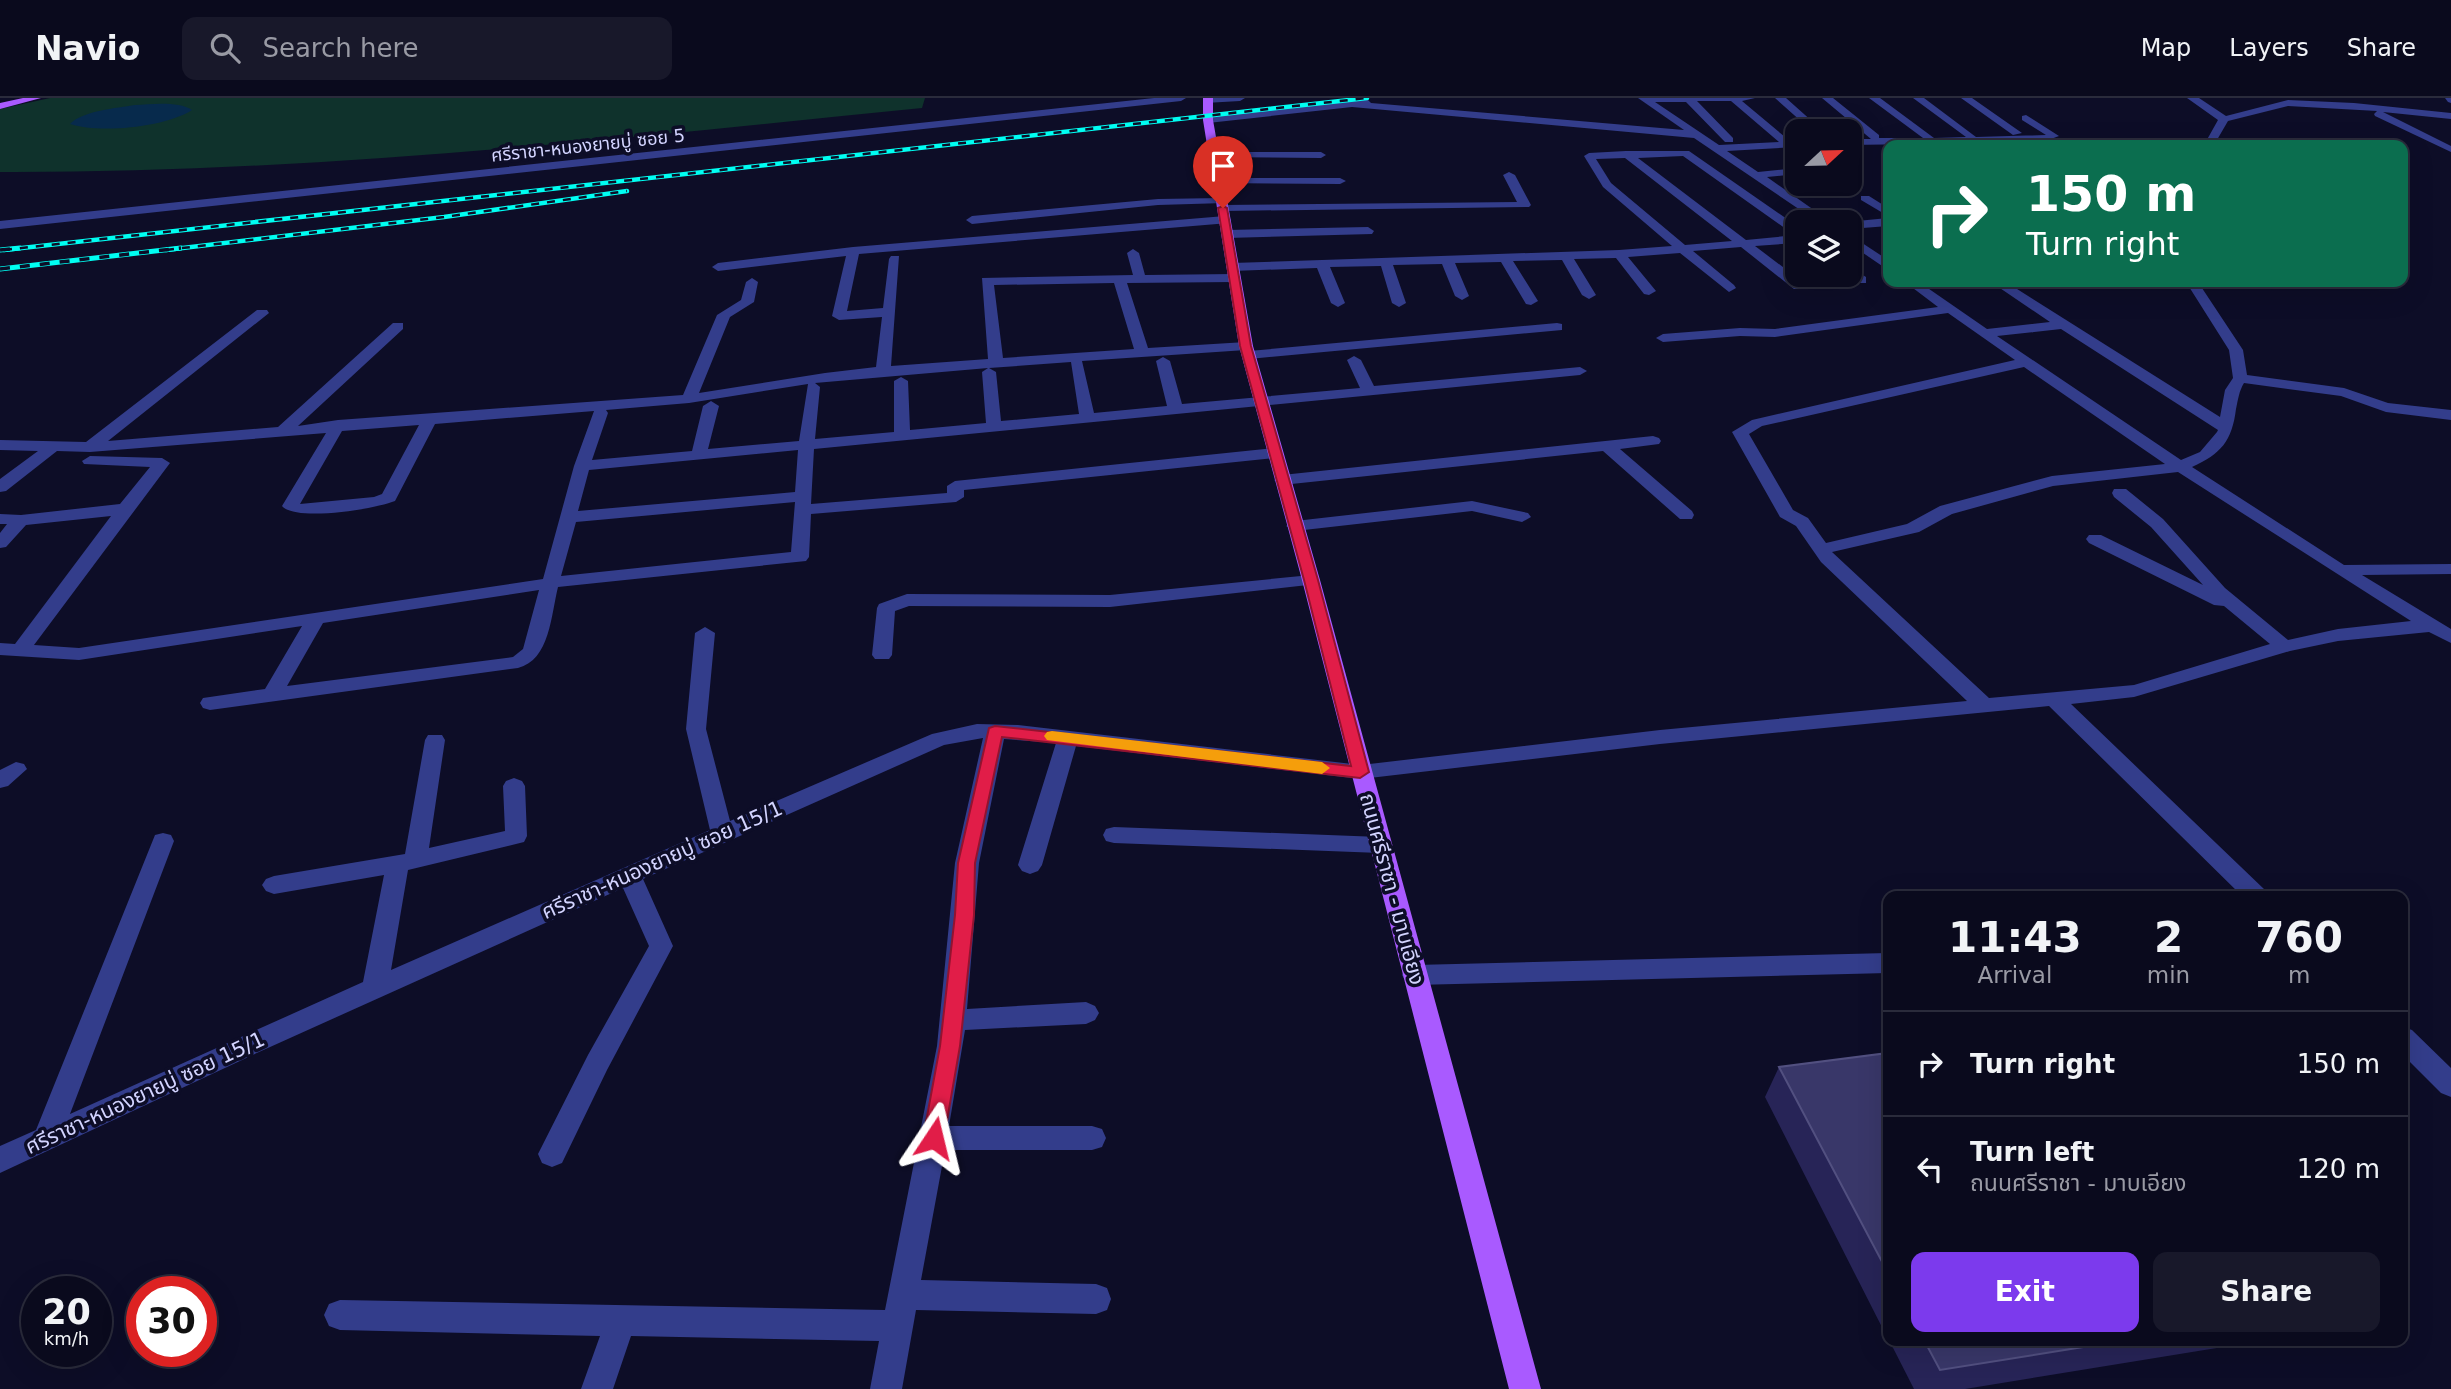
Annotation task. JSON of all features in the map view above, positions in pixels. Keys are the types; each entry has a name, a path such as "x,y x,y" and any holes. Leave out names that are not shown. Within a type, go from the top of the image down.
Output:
{"main road":[{"path":"0,106 36,98"},
{"name":"ถนนศรีราชา - มาบเอียง","path":"1208,100 1208,120 1247,351 1311,580 1525,1389"}],"street":[{"path":"645,149 998,114 1113,98"},
{"name":"ศรีราชา-หนองยายบู่ ซอย 5","path":"0,225 998,114 1181,98"},
{"path":"1208,100 1240,98"},
{"path":"1208,120 1408,98"},
{"path":"1644,99 1750,98"},
{"path":"1780,98 1804,119"},
{"path":"1827,98 1880,142"},
{"path":"1874,98 1929,137"},
{"path":"1918,98 1970,135"},
{"path":"1966,98 2017,133"},
{"path":"2192,98 2224,119"},
{"path":"1644,99 1808,210"},
{"path":"1688,99 1729,140"},
{"path":"1734,99 1782,139"},
{"path":"2212,140 2224,119 2288,103 2365,107 2451,116"},
{"path":"1353,104 1700,135"},
{"path":"2365,107 2449,149"},
{"path":"1989,140 2043,139 2054,136 2026,118"},
{"path":"1862,142 1880,142"},
{"path":"1717,148 1785,145"},
{"path":"1626,153 1785,275"},
{"path":"1729,288 1606,185 1589,156 1685,153 1785,223"},
{"path":"1214,155 1321,155"},
{"path":"1758,175 1785,172"},
{"path":"1223,209 1525,205 1509,175"},
{"path":"718,267 852,256 1223,209 1340,181"},
{"path":"1865,198 1883,210"},
{"path":"972,220 1158,202 1223,209 1368,232"},
{"path":"1862,224 1883,222"},
{"path":"994,426 987,281 1140,279 1322,264 1619,254 1785,240"},
{"path":"1862,248 1883,262"},
{"path":"1133,253 1140,279"},
{"path":"1619,254 1649,291"},
{"path":"852,256 924,258"},
{"path":"852,256 839,316 889,312"},
{"path":"1566,256 1588,295"},
{"path":"1506,258 1531,301"},
{"path":"883,371 895,259"},
{"path":"1447,260 1462,296"},
{"path":"1387,262 1399,303"},
{"path":"1322,264 1338,303"},
{"path":"1119,279 1142,353"},
{"path":"689,399 723,318 747,302 751,282"},
{"path":"1918,287 2179,467 2451,637"},
{"path":"2005,287 2226,428"},
{"path":"1822,549 1913,528 1946,510 2052,481 2179,467 2206,455 2225,433 2232,390 2240,378 2236,350 2195,287"},
{"path":"1663,338 1740,332 1775,333 1951,309"},
{"path":"90,454 262,313"},
{"path":"1984,333 2065,324"},
{"path":"285,429 398,326"},
{"path":"90,454 285,429 689,399 825,377 883,371 992,368 1142,353 1247,351 1557,327"},
{"path":"1354,360 1370,392"},
{"path":"1163,361 1176,410"},
{"path":"1985,706 1836,567 1802,522 1786,513 1740,432 1757,423 2026,362"},
{"path":"1077,364 1087,417"},
{"path":"582,466 1580,371"},
{"path":"2240,378 2344,392 2386,407 2451,415"},
{"path":"901,381 902,434"},
{"path":"0,649 79,654 551,583 644,571 800,557 806,446 813,387"},
{"path":"699,455 711,406"},
{"path":"210,703 518,662 532,652 582,466 600,413"},
{"path":"338,425 290,506 299,509 377,502 388,497 430,418"},
{"path":"1282,480 1653,442"},
{"path":"0,445 55,445 90,454 162,463 21,650"},
{"path":"0,487 55,445"},
{"path":"1606,446 1686,515"},
{"path":"570,517 956,497 955,486 1274,453"},
{"path":"2120,493 2157,523 2236,607 2284,646"},
{"path":"1295,526 1472,506 1522,517"},
{"path":"0,519 21,520 125,509"},
{"path":"0,543 21,520"},
{"path":"2095,539 2236,607"},
{"path":"2340,570 2451,569"},
{"path":"882,655 886,608 907,600 1110,601 1311,580"},
{"path":"272,695 316,618"},
{"name":"ศรีราชา-หนองยายบู่ ซอย 15/1","path":"0,1160 375,988 939,739 977,731 995,731 1360,772 1660,737 2134,691 2173,682 2284,646 2340,633 2432,626"},
{"path":"705,633 696,729 722,834"},
{"path":"2054,699 2252,891"},
{"path":"886,1389 934,1138 953,1020 967,863 995,731"},
{"path":"1030,865 1068,738"},
{"path":"375,988 435,740"},
{"path":"274,885 407,861 516,836 514,786"},
{"path":"1114,835 1380,845"},
{"path":"47,1138 163,841"},
{"path":"552,1154 597,1063 661,946 629,875"},
{"path":"1415,975 1883,963"},
{"path":"953,1020 1086,1013"},
{"path":"2408,1043 2451,1085"},
{"path":"934,1138 1092,1138"},
{"path":"904,1295 1096,1299"},
{"path":"340,1315 898,1326"},
{"path":"597,1389 621,1321"}],"green space":[{"path":"50,98 925,98 922,108 461,152 231,167 0,172 0,109"}],"water":[{"path":"173,104 192,110 150,125 98,128 70,124 91,113 135,105"}],"building":[{"path":"1883,1054 1883,1264 1779,1067"},
{"path":"1927,1346 2090,1346 1940,1370"}],"railway":[{"path":"4,250 1367,98"},
{"path":"166,250 444,217 627,191"},
{"path":"0,250 20,248"},
{"path":"0,269 181,248"}],"slow traffic":[{"path":"1052,736 1322,768"}],"route":[{"path":"934,1138 950,1046 967,863 995,731 1360,772 1311,580 1246,346 1223,208"}]}
